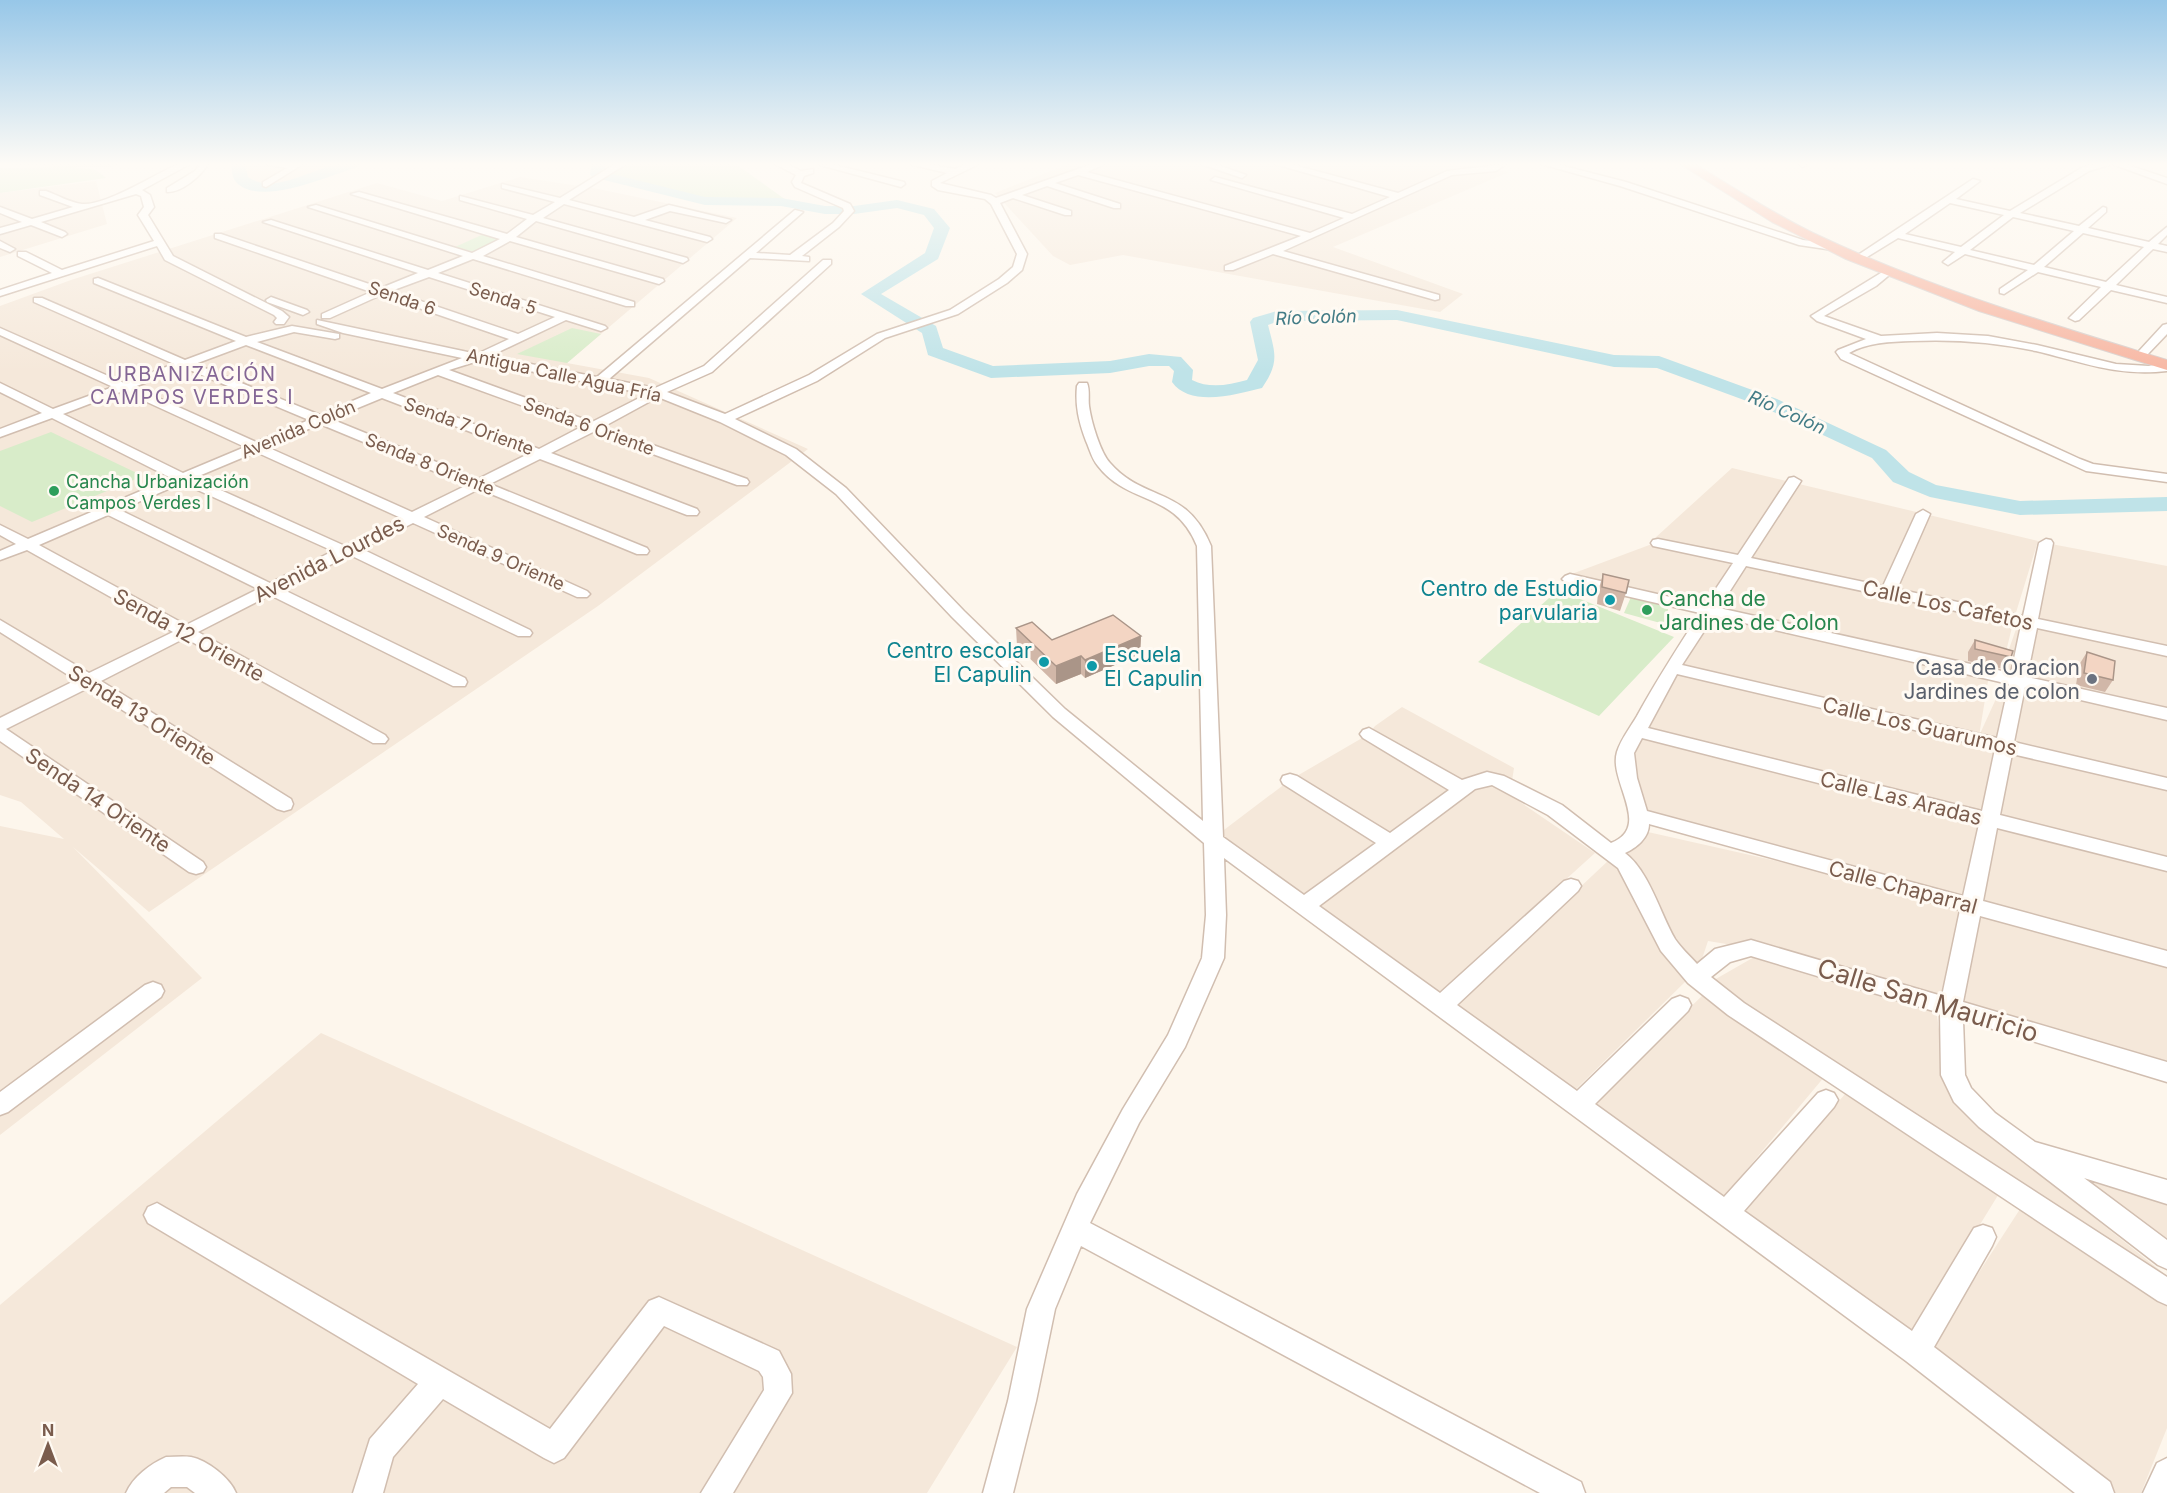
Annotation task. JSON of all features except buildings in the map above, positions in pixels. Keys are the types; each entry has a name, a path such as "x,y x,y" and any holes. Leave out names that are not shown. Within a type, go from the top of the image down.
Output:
{"highway":[{"path":"1806,234 1889,272 2167,366"},
{"path":"1818,234 1863,255 1952,290 2167,360"}],"street":[{"path":"155,234 169,258 281,315 283,317 279,323"},
{"name":"Senda 5","path":"304,234 601,328"},
{"path":"401,234 630,304"},
{"path":"498,234 659,281"},
{"path":"261,336 286,317 351,303 382,292 474,256 514,234"},
{"path":"589,234 682,260"},
{"path":"687,234 707,239"},
{"path":"601,380 772,234"},
{"path":"747,255 794,257 825,234"},
{"path":"725,419 813,378 881,336 954,312 1003,281 1018,268 1022,254 1011,234"},
{"path":"1302,234 1311,236"},
{"path":"1229,268 1316,234"},
{"path":"1774,234 1802,243 1833,247"},
{"path":"1948,262 1985,234"},
{"path":"2004,291 2036,269 2074,234"},
{"path":"2100,234 2167,249"},
{"path":"2075,318 2163,234"},
{"path":"1863,255 1897,235 2167,300"},
{"name":"Senda 6","path":"218,236 518,338"},
{"path":"0,293 60,273 162,245"},
{"name":"Antigua Calle Agua Fría","path":"162,245 291,309 307,312 343,330 601,380 725,419 790,452"},
{"path":"1274,251 1435,297"},
{"path":"22,254 60,273"},
{"name":"Avenida Lourdes","path":"0,725 593,427 652,395 708,369 827,262 794,257"},
{"path":"1880,340 1817,316 1875,284 1889,272"},
{"name":"Senda 7 Oriente","path":"98,281 380,394 692,512"},
{"name":"Senda 8 Oriente","path":"38,300 184,364 642,551"},
{"path":"0,433 245,341 295,329 324,319 351,303"},
{"name":"Avenida Colón","path":"0,556 436,370 478,357 564,317"},
{"path":"279,323 283,328 295,329"},
{"path":"2143,352 2167,328"},
{"name":"Antigua Calle Agua Fría","path":"295,329 459,362 652,395 760,448 790,452"},
{"name":"Senda 9 Oriente","path":"0,331 582,594"},
{"path":"2167,366 2146,371 2100,367 2037,348 1966,338 1921,337 1880,340 1844,350 1842,355 2075,462 2091,468 2167,478"},
{"name":"Senda 6 Oriente","path":"436,370 742,482"},
{"path":"998,1493 1022,1401 1041,1309 1086,1202 1131,1116 1177,1040 1213,958 1216,915 1204,546 1200,531 1189,515 1126,484 1103,465 1085,420 1081,400 1083,386"},
{"path":"0,387 182,478 347,550 524,633"},
{"path":"790,452 841,491 958,614 1059,713 1212,838 1916,1351 2099,1493"},
{"path":"1609,851 1628,844 1639,831 1639,815 1628,778 1625,753 1636,731 1672,668 1794,481"},
{"path":"109,510 459,682"},
{"path":"1888,592 1923,514"},
{"name":"Senda 12 Oriente","path":"0,530 379,740"},
{"name":"Calle Los Cafetos","path":"1658,543 2167,651"},
{"path":"2046,543 1951,1006 1953,1075 1962,1095 1987,1120 2167,1256"},
{"path":"1570,579 2167,714"},
{"name":"Senda 13 Oriente","path":"0,625 285,804"},
{"name":"Calle Los Guarumos","path":"1672,668 2167,784"},
{"name":"Calle Las Aradas","path":"1636,731 2167,864"},
{"name":"Senda 14 Oriente","path":"0,733 196,867"},
{"path":"1369,734 1462,789"},
{"path":"1304,906 1462,789 1487,778 1497,780 1555,810 1625,863 1668,945 1696,977 1802,1054 2167,1292"},
{"path":"1290,780 1390,842"},
{"name":"Calle Chaparral","path":"1639,815 2167,959"},
{"path":"1441,1006 1571,886"},
{"name":"Calle San Mauricio","path":"1696,977 1723,955 1751,948 2167,1072"},
{"path":"0,1104 153,991"},
{"path":"1577,1106 1680,1005"},
{"path":"1727,1212 1826,1100"},
{"path":"2026,1150 2167,1192"},
{"path":"157,1215 554,1448 659,1310 769,1361 777,1374 778,1393 716,1493"},
{"path":"1075,1229 1570,1493"},
{"path":"1916,1351 1983,1237"},
{"path":"368,1493 380,1449 440,1381"},
{"path":"141,1493 166,1472 191,1472 221,1493"},
{"path":"2157,1493 2167,1473"}],"shaded area":[{"path":"0,234 76,234 0,257"},
{"path":"217,234 719,234 567,363 649,378 808,449 598,606 149,912 73,847 202,978 0,1135 0,826 64,839 21,802 0,795 0,306 71,280"},
{"path":"1032,234 1364,234 1333,247 1463,294 1440,312 1123,255 1070,265 1053,256"},
{"path":"1732,468 2038,541 2014,619 2001,672 2046,543 2167,566 2167,712 2001,674 2000,678 1989,675 1979,736 2005,679 2167,714 2167,1072 1751,948 1708,941 1696,977 1668,945 1625,863 1609,851 1639,830 1931,896 1639,815 1625,753 1672,668 1933,728 1676,663 1710,610 1569,575 1652,544 1740,563 1741,561 1655,538","holes":["1673,740 1955,804 1952,811"]},
{"path":"1402,707 1514,768 1511,787 1492,783 1595,853 1437,996 1304,906 1212,839 1290,780 1369,734 1375,726"},
{"path":"1610,859 1624,872 1688,979 1571,1094 1454,1006"},
{"path":"1756,956 1936,1010 1948,1087 1980,1126 2167,1276 2167,1281 1744,1007 1714,980"},
{"path":"1703,995 1825,1076 1723,1198 1588,1106"},
{"path":"321,1033 1017,1347 927,1493 0,1493 0,1305"},
{"path":"1845,1094 2000,1192 1912,1335 1744,1213"},
{"path":"2088,1181 2167,1203 2167,1242"},
{"path":"2022,1206 2167,1302 2167,1428 2141,1493 2113,1493 1928,1351"}],"green space":[{"path":"485,234 502,237 475,252 455,247"},
{"path":"572,328 601,334 567,363 517,354"},
{"name":"Cancha Urbanización Campos Verdes I","path":"51,432 143,476 32,522 0,506 0,451"},
{"path":"1558,590 1674,637 1599,716 1478,662"},
{"name":"Cancha de Jardines de Colon","path":"1631,597 1669,606 1664,624 1624,613"}],"waterway":[{"name":"Río Colón","path":"940,234 932,256 869,294 930,330 935,351 991,372 1110,367 1149,360 1174,361 1184,370 1182,382 1209,392 1227,391 1255,384 1267,360 1259,322 1277,316 1397,315 1614,361 1659,362 1770,403 1879,454 1901,477 1930,490 2020,508 2167,504"}],"place":[{"name":"Cancha Urbanización Campos Verdes I","path":"54,491"},
{"name":"Centro de Estudio parvularia","path":"1610,600"},
{"name":"Cancha de Jardines de Colon","path":"1647,610"},
{"name":"Centro escolar El Capulin","path":"1044,662"},
{"name":"Escuela El Capulin","path":"1092,666"},
{"name":"Casa de Oracion Jardines de colon","path":"2092,679"}],"district":[{"name":"URBANIZACIÓN CAMPOS VERDES I","path":"192,386"}]}
